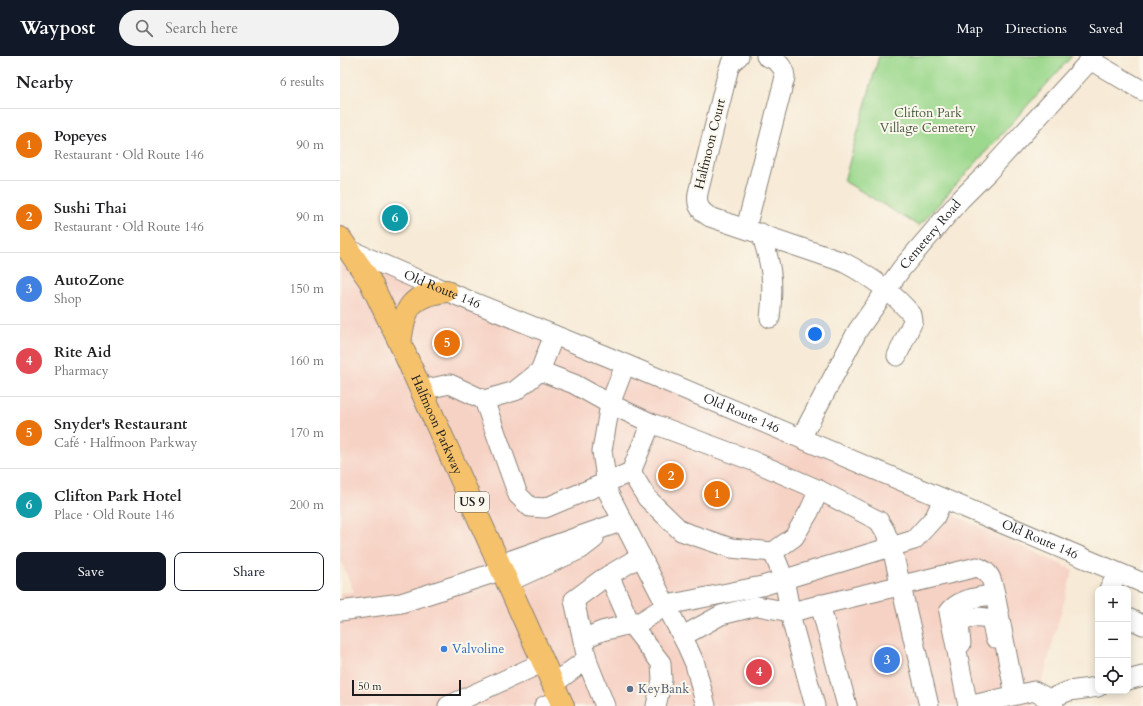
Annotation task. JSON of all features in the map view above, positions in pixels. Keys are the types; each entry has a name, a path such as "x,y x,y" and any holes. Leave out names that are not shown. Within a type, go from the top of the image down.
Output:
{"main road":[{"name":"Halfmoon Parkway","path":"342,243 370,281 400,343 544,662 555,699"},
{"path":"400,343 403,320 412,304 426,294 446,291"}],"street":[{"name":"Halfmoon Court","path":"739,56 731,63 728,71 697,199 698,207 702,212 843,262 857,269 885,289 912,316 913,321 897,356"},
{"path":"766,56 778,62 785,71 786,77 754,230 772,270 773,286 770,318"},
{"path":"1092,58 1143,91"},
{"name":"Cemetery Road","path":"801,438 858,330 885,289 960,200 988,172 1092,58"},
{"name":"Old Route 146","path":"342,243 446,291 801,438 1143,583"},
{"path":"421,390 450,384 484,400 515,391 540,371 554,335"},
{"path":"626,365 610,404 602,451 608,492 683,636 695,664 706,706"},
{"path":"540,371 574,384 610,404 651,423 753,461 819,490 879,521 892,548 929,706"},
{"path":"484,400 518,495 530,507 544,508 631,472 651,423"},
{"path":"631,472 647,498 681,531 731,548 773,552 794,537 809,512 819,490"},
{"path":"583,639 602,631 642,621 667,605 762,586 892,548 914,540 935,517 943,499"},
{"path":"342,616 401,603 504,572 598,530 623,521"},
{"path":"773,552 784,579 783,610 815,706"},
{"path":"605,706 587,659 574,600 641,556"},
{"path":"714,619 748,617 820,604 977,567 989,572 992,578 1014,690"},
{"path":"1111,586 1118,573"},
{"path":"610,575 630,624 661,663 662,680 656,706"},
{"path":"967,702 949,612 954,605 995,594"},
{"path":"820,604 847,706"},
{"path":"683,636 721,615 757,606 783,610"},
{"path":"967,702 970,687 959,632 959,625 972,617 983,616 990,619 1004,676 1014,690"},
{"path":"1131,619 1143,625"},
{"path":"555,699 587,659"},
{"path":"448,706 476,700 544,662"},
{"path":"1131,679 1143,676"},
{"path":"967,702 1014,690 1034,692 1051,703 1069,691 1095,687"}],"shaded area":[{"path":"340,259 367,264 798,443 1073,570 1035,706 340,706 340,593 354,592 340,559"}],"green space":[{"name":"Clifton Park Village Cemetery","path":"879,56 1072,56 919,226 844,181"}],"place":[{"name":"Clifton Park Hotel","path":"395,218"},
{"name":"Snyder's Restaurant","path":"447,343"},
{"name":"Sushi Thai","path":"671,476"},
{"name":"Popeyes","path":"717,494"},
{"name":"Valvoline","path":"444,649"},
{"name":"AutoZone","path":"887,660"},
{"name":"Rite Aid","path":"759,672"},
{"name":"KeyBank","path":"630,689"}]}
